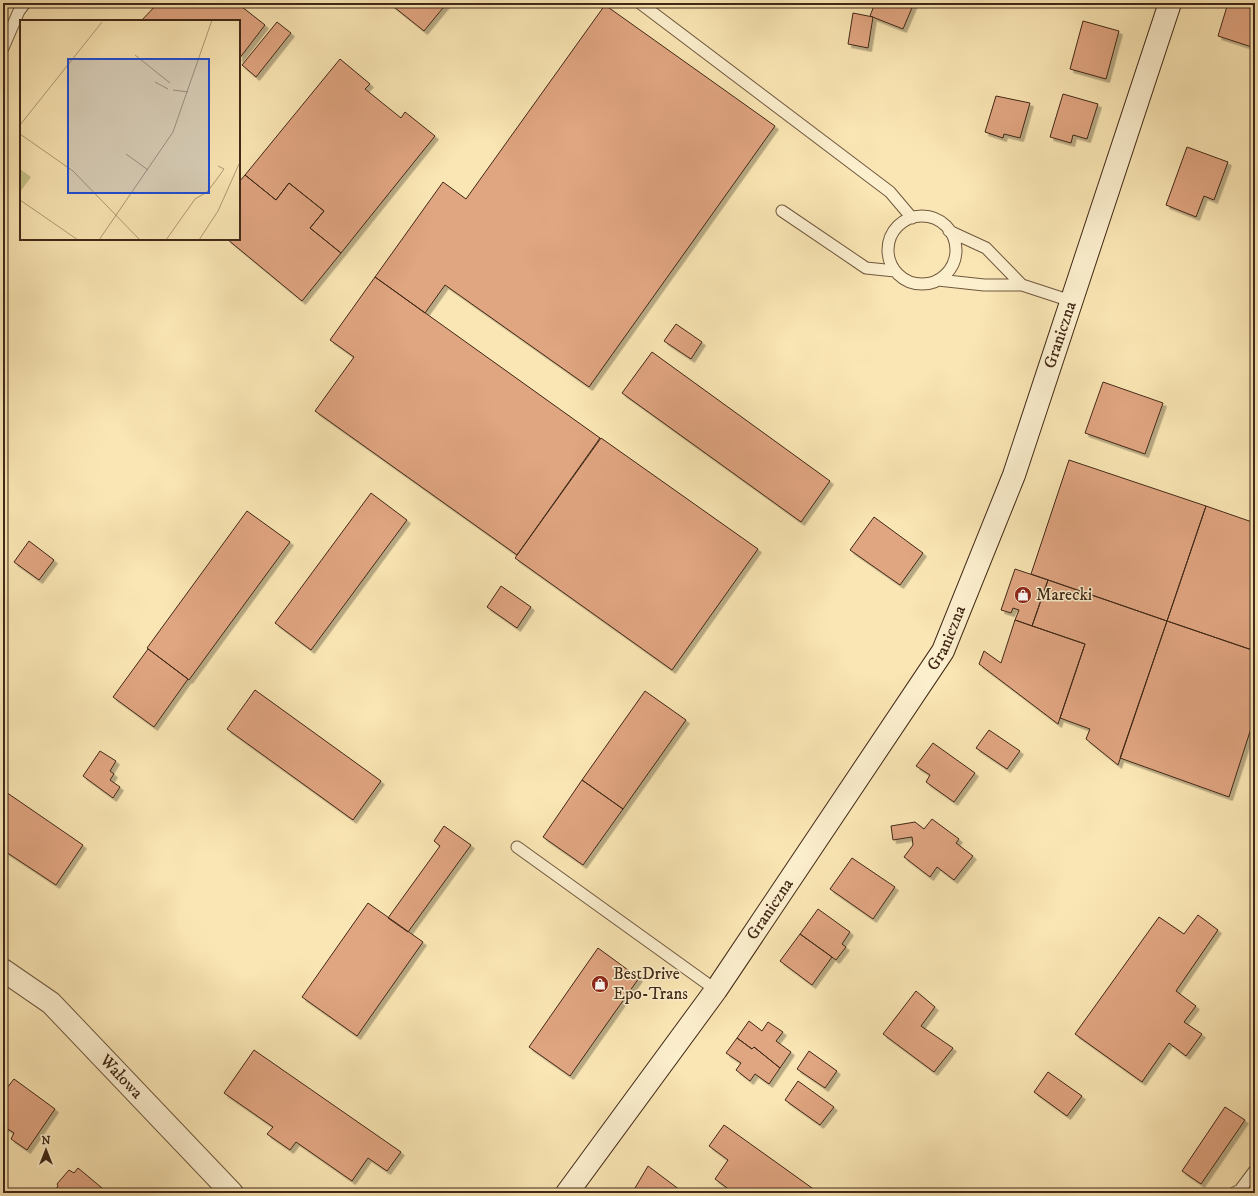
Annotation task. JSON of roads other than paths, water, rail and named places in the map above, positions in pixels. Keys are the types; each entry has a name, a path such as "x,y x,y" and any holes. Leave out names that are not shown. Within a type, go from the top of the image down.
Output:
{"street":[{"name":"Graniczna","path":"567,1193 716,990 943,651 1014,475 1170,3"},
{"name":"Wałowa","path":"3,970 51,1003 232,1193"}],"lane":[{"path":"3,48 19,11 25,3"},
{"path":"640,3 890,192 912,218"},
{"path":"782,211 866,268 895,271"},
{"path":"923,216 933,218 942,223 949,231 954,240 956,252 953,263 947,273 938,280 926,284 915,284 904,279 895,271 888,255 890,238 903,222 912,218 923,216"},
{"path":"949,231 986,248 1022,285"},
{"path":"938,280 984,285 1022,285 1071,301"},
{"path":"517,848 716,990"},
{"path":"1234,1193 1240,1190 1255,1170"}],"place":[{"name":"Marecki","path":"1023,595"},
{"name":"BestDrive Epo-Trans","path":"600,984"}]}
